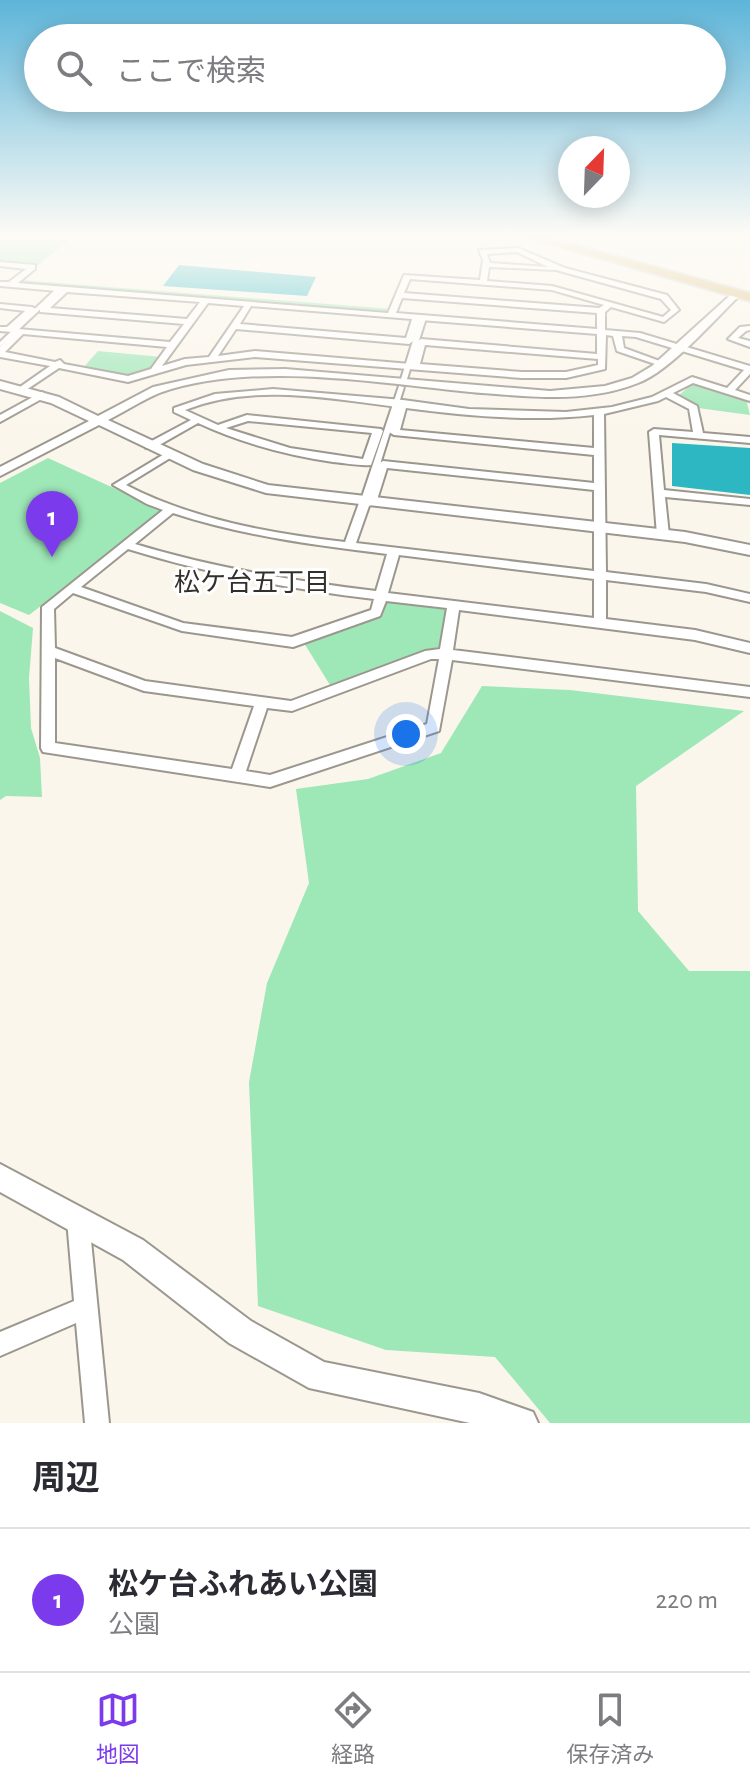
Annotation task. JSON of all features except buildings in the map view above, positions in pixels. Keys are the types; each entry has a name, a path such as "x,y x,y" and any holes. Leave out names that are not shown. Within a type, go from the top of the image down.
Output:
{"street":[{"path":"0,345 47,302"},
{"path":"50,302 43,310 189,322"},
{"path":"155,369 204,302"},
{"path":"232,302 617,334 678,347 750,369 729,391"},
{"path":"391,315 396,302"},
{"path":"493,302 601,311 611,305"},
{"path":"602,302 664,320 675,310 669,302"},
{"path":"0,472 157,390 229,373 285,372 550,395 588,393 623,385 661,363 726,302"},
{"path":"213,357 249,304"},
{"path":"0,306 32,309 9,330 0,329"},
{"path":"0,353 60,363 102,377 128,379 155,369 213,357 276,354 542,376 602,367 601,311"},
{"path":"234,326 409,341 420,318"},
{"path":"411,365 420,318"},
{"path":"750,328 743,329 732,339 750,344"},
{"path":"0,353 21,331 172,345"},
{"path":"617,334 620,349 661,363"},
{"path":"599,452 394,432 402,383 421,342 602,357"},
{"path":"23,389 60,363"},
{"path":"217,428 247,418 378,431 367,463 291,453 250,442 197,420 177,410 209,397 244,391 544,416 599,414 669,395 692,380 750,398"},
{"path":"0,385 42,395 170,455 266,489 663,535 750,550"},
{"path":"0,419 42,395"},
{"path":"669,395 694,408 698,435"},
{"path":"368,503 399,403"},
{"path":"599,414 600,623"},
{"path":"150,446 197,420"},
{"path":"663,535 654,432 750,440"},
{"path":"170,455 118,485 171,509 247,531 706,588 750,598"},
{"path":"349,545 383,464 599,487"},
{"path":"658,493 750,502"},
{"path":"171,509 48,607 48,748 270,781 434,727 454,605"},
{"path":"126,545 217,572 695,635 750,648"},
{"path":"71,588 182,627 293,642 376,613 394,551"},
{"path":"48,651 144,686 292,706 430,654 750,692"},
{"path":"237,776 262,703"},
{"path":"0,1177 175,1279 240,1332 320,1377 479,1409 522,1423"},
{"path":"78,1220 97,1423"},
{"path":"0,1344 84,1308"}],"green space":[{"path":"245,302 307,302 392,309 389,314"},
{"path":"98,351 162,357 154,366 136,375 115,375 83,368"},
{"path":"692,384 746,399 750,415 698,408 678,396"},
{"path":"48,458 164,511 29,615 0,603 0,483"},
{"path":"386,600 449,607 441,646 330,685 304,643 381,616"},
{"path":"0,611 33,628 29,678 31,728 40,758 42,797 6,796 0,800"},
{"path":"482,686 570,690 744,711 636,786 638,911 689,971 750,971 750,1423 550,1423 495,1357 386,1350 258,1306 249,1082 267,983 309,883 296,789 368,779 441,753"}],"water":[{"path":"672,443 750,448 750,495 672,486"}],"place":[{"name":"松ケ台ふれあい公園","path":"52,557"}],"district":[{"name":"松ケ台五丁目","path":"252,583"}]}
